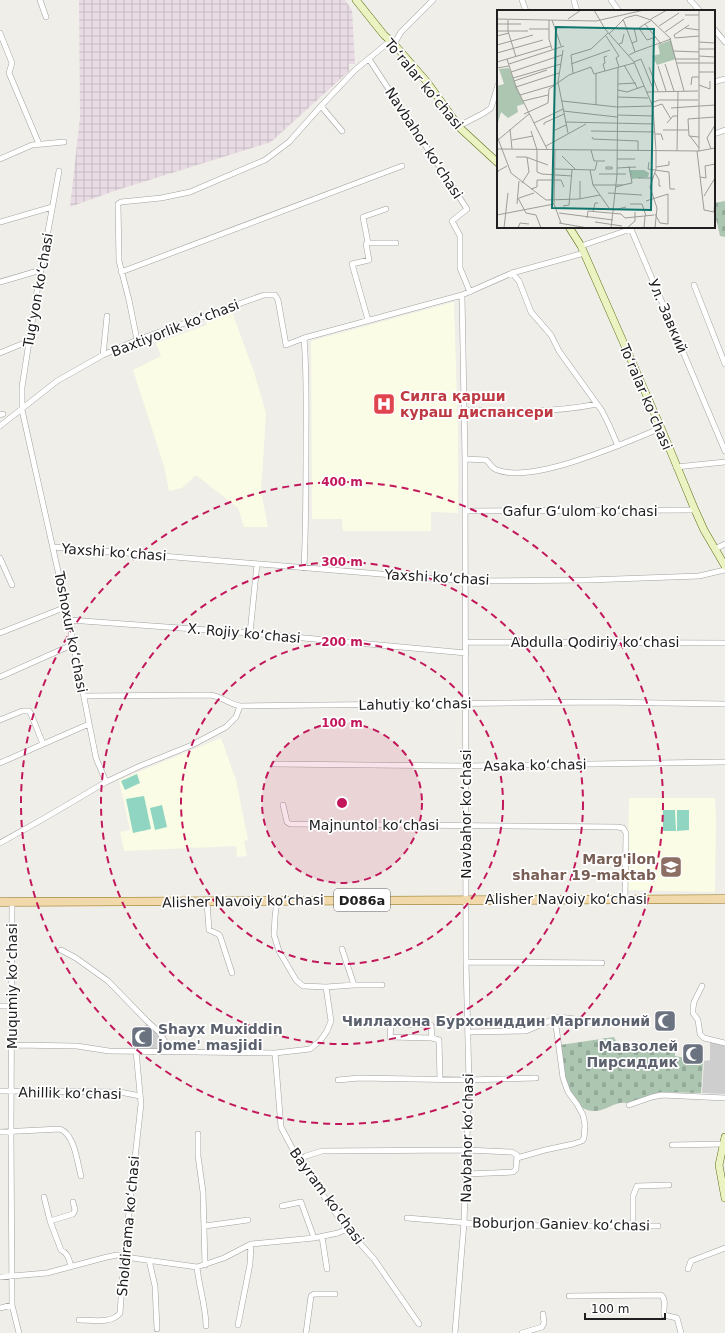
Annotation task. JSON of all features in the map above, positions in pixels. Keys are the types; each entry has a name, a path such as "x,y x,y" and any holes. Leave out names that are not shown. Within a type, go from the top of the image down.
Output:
{"main road":[{"name":"Toʻralar koʻchasi","path":"356,0 427,82 458,126 497,162"},
{"name":"Toʻralar koʻchasi","path":"570,228 582,249 704,530 725,566"},
{"name":"Alisher Navoiy koʻchasi","path":"0,902 725,899"},
{"path":"725,1137 719,1165 725,1198"}],"street":[{"path":"40,0 46,17"},
{"path":"137,340 129,300 118,261 118,204 121,202 161,198 190,192 265,160 289,142 355,70 392,43 433,0"},
{"path":"522,0 526,10"},
{"path":"611,0 618,10"},
{"path":"690,0 699,10"},
{"path":"574,1 577,10"},
{"path":"715,30 725,42"},
{"path":"0,33 12,63 9,73 39,144"},
{"name":"Navbahor koʻchasi","path":"369,59 467,209 452,222 460,236 460,268 470,292"},
{"path":"715,82 725,79"},
{"path":"458,126 491,108 497,88"},
{"path":"321,106 342,131"},
{"path":"715,134 725,130"},
{"path":"0,159 32,145 64,142"},
{"path":"121,272 402,166"},
{"name":"Tugʻyon koʻchasi","path":"22,410 22,387 29,341 59,171"},
{"path":"0,222 52,207"},
{"path":"368,320 352,264 368,260 366,244 368,243 363,217 386,209"},
{"name":"Ул. Завкий","path":"582,249 631,228 725,451"},
{"path":"368,243 396,243"},
{"name":"Baxtiyorlik koʻchasi","path":"0,426 57,381 103,356 137,340 264,295 275,295 278,300 286,345 304,338 462,295 512,272 582,249"},
{"path":"0,282 41,270"},
{"path":"512,272 519,282 531,312 551,335 559,351 597,404 610,425 618,446"},
{"path":"694,285 725,364"},
{"name":"Navbahor koʻchasi","path":"455,1333 464,1223 469,1080 466,962 465,459 462,295"},
{"path":"103,356 107,316"},
{"path":"304,338 306,361 306,538 304,568"},
{"path":"0,353 29,341"},
{"path":"463,410 538,411 582,407 597,404"},
{"name":"Toshoxur koʻchasi","path":"22,410 69,620 96,758 106,782"},
{"path":"465,459 486,460 491,467 506,472 533,472 549,469 618,446 661,428"},
{"path":"676,467 725,462"},
{"name":"Gafur Gʻulom koʻchasi","path":"465,511 695,510"},
{"path":"715,549 725,544"},
{"name":"Yaxshi koʻchasi","path":"53,547 465,581 588,580 699,576 725,570"},
{"path":"0,558 12,585"},
{"path":"250,633 256,564"},
{"path":"0,632 66,607"},
{"name":"X. Rojiy koʻchasi","path":"69,620 250,633 466,654"},
{"name":"Abdulla Qodiriy koʻchasi","path":"466,642 725,643"},
{"path":"0,677 74,644"},
{"name":"Lahutiy koʻchasi","path":"84,696 210,695 219,696 233,705 240,706 600,702 725,704"},
{"path":"0,843 106,782 140,766 192,745 226,727 236,717 240,706"},
{"path":"0,720 22,711 29,711 43,744"},
{"path":"0,763 89,724"},
{"name":"Asaka koʻchasi","path":"274,764 466,766 725,762"},
{"name":"Majnuntol koʻchasi","path":"283,805 287,822 290,824 623,828 626,832 626,900"},
{"path":"277,900 274,935 279,951 296,980 303,986 326,987 382,985"},
{"name":"Muqumiy koʻchasi","path":"12,902 12,1305 19,1333"},
{"path":"206,902 209,930 220,936 232,973"},
{"path":"342,949 354,985"},
{"path":"61,950 76,958 108,981 146,1021 159,1032 171,1051"},
{"path":"466,962 602,963"},
{"path":"702,986 694,1002 693,1008 698,1020 700,1034 704,1038 725,1043"},
{"path":"12,1045 77,1046 109,1051 275,1053 310,1049 320,1041 327,1031 331,1021 326,987"},
{"path":"0,1006 12,1006"},
{"path":"468,1032 526,1031 555,1018 608,1023"},
{"path":"517,1158 545,1150 570,1146 582,1141 584,1136 583,1115 578,1104 568,1092 563,1078 555,1018"},
{"path":"432,1038 431,1025 391,1024 390,1038 432,1038 438,1040 440,1079"},
{"name":"Sholdirama ko‘chasi","path":"79,1320 106,1320 114,1318 120,1313 124,1257 140,1104 136,1051"},
{"name":"Bayram ko'chasi","path":"275,1053 281,1127 299,1161 347,1229 374,1259 419,1324"},
{"path":"338,1080 359,1078 469,1080 536,1078"},
{"name":"Ahillik koʻchasi","path":"0,1091 120,1092 140,1096"},
{"path":"629,1105 662,1095 725,1098"},
{"path":"0,1132 60,1129 65,1131 71,1140 81,1176"},
{"path":"198,1134 198,1156 203,1192 205,1226 205,1265"},
{"path":"672,1145 724,1144"},
{"path":"299,1161 306,1156 322,1151 467,1150 512,1152 516,1154 516,1169 513,1172 466,1174"},
{"path":"633,1225 633,1196 637,1186 669,1185"},
{"path":"44,1197 50,1221 62,1250 68,1257 71,1266"},
{"path":"50,1221 73,1214 75,1210 73,1202"},
{"path":"282,1206 301,1202 314,1238"},
{"name":"Boburjon Ganiev koʻchasi","path":"407,1218 464,1223 553,1226 658,1226"},
{"path":"205,1226 248,1220"},
{"path":"0,1277 47,1273 107,1256 117,1255 197,1267 224,1258 251,1244 322,1237 347,1229"},
{"path":"322,1237 327,1269"},
{"path":"238,1325 250,1264 251,1244"},
{"path":"688,1269 691,1261 725,1248"},
{"path":"149,1260 155,1286 157,1329"},
{"path":"197,1267 203,1306 206,1315 206,1326"},
{"path":"306,1333 311,1296 314,1294 335,1294"},
{"path":"569,1296 661,1294 664,1300 664,1315 677,1318 681,1333"},
{"path":"0,1308 12,1305"},
{"path":"522,1333 542,1327 544,1323 543,1314"}],"shaded area":[{"path":"79,0 345,0 352,10 355,64 349,64 349,71 271,142 114,191 70,207 80,117"},
{"name":"Силга қарши кураш диспансери","path":"454,302 458,432 458,513 431,512 431,531 343,531 342,519 312,519 311,341"},
{"path":"231,309 254,372 266,413 261,492 268,527 244,527 238,508 196,475 182,488 169,491 164,466 133,370 161,356 156,343 207,325 205,318"},
{"path":"221,738 236,780 248,840 244,841 247,856 237,857 236,846 124,851 120,832 130,830 119,780"},
{"name":"Marg'ilon shahar 19-maktab","path":"629,798 715,798 715,892 627,890"},
{"name":"Shayx Muxiddin jome' masjidi","path":"147,1024 157,1032 162,1042 159,1044 159,1049 134,1050 133,1032 145,1029 144,1026"},
{"path":"710,1040 725,1046 725,1094 702,1093 704,1061 710,1060"}],"green space":[{"path":"725,201 725,237 720,236 715,214 715,203"},
{"path":"137,774 140,783 125,790 121,781"},
{"path":"144,796 151,829 133,833 126,799"},
{"path":"162,805 167,827 155,830 150,808"},
{"path":"663,810 675,810 676,831 663,831"},
{"path":"677,810 689,810 689,830 677,831"},
{"path":"614,1037 616,1041 625,1045 644,1047 645,1043 667,1043 675,1049 675,1056 703,1061 701,1093 660,1092 627,1103 618,1103 598,1111 589,1111 585,1109 573,1098 568,1089 564,1075 560,1045"}],"place":[{"name":"Силга қарши кураш диспансери","path":"384,404"},
{"name":"Marg'ilon shahar 19-maktab","path":"671,867"},
{"name":"Чиллахона Бурхониддин Маргилоний","path":"665,1021"},
{"name":"Shayx Muxiddin jome' masjidi","path":"142,1037"},
{"name":"Мавзолей Пирсиддик","path":"693,1054"}]}
